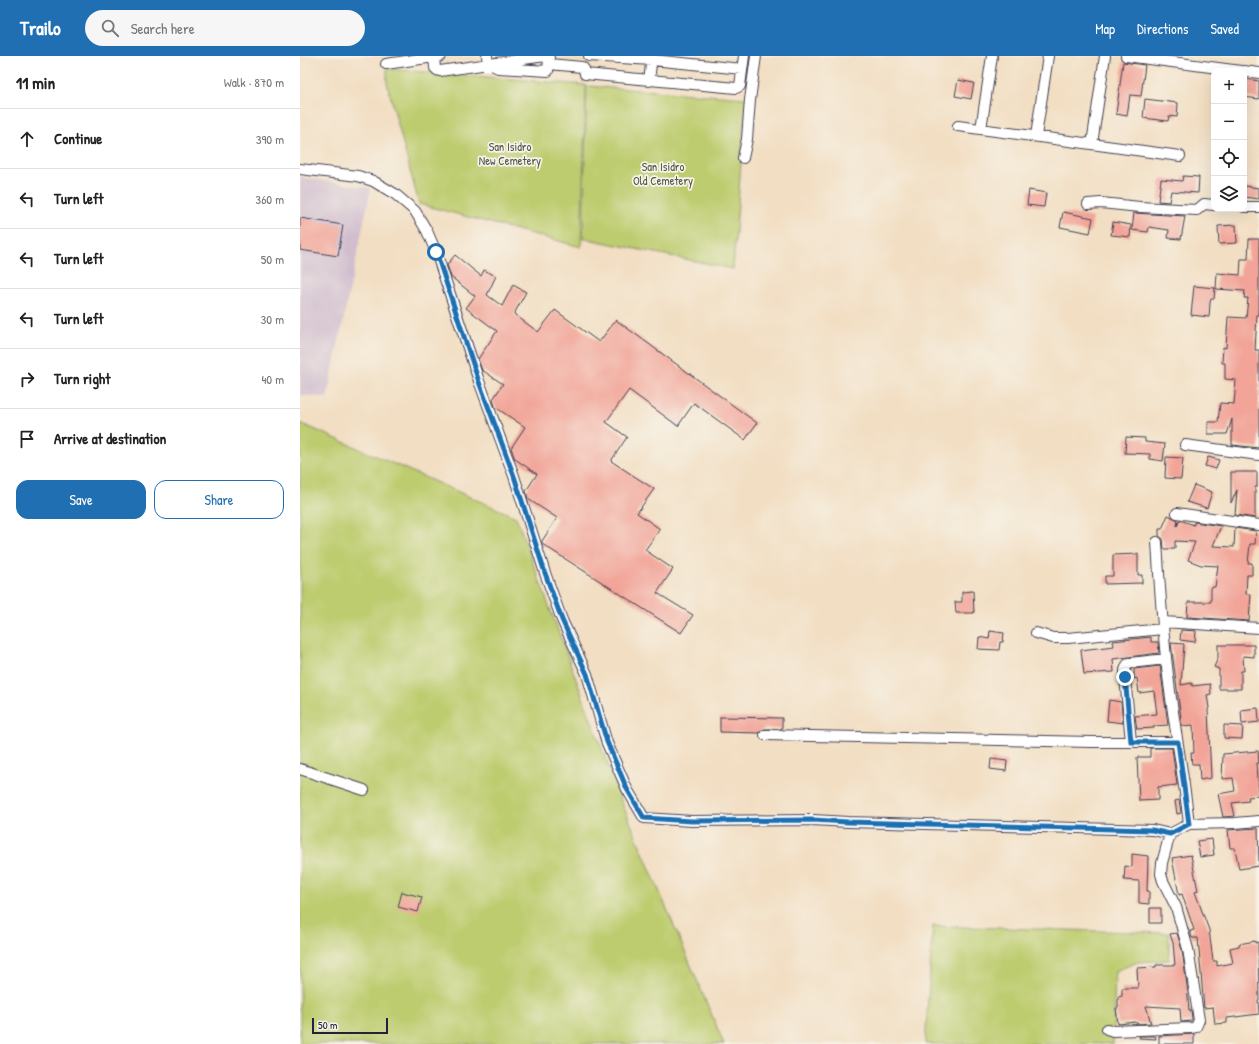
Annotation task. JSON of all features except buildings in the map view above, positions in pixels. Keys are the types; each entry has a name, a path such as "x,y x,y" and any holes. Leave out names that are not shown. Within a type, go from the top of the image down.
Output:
{"street":[{"path":"386,64 438,56 436,68 437,70 440,70 488,60 548,59 582,67 584,68 586,74 736,88 740,86 744,56"},
{"path":"589,56 652,58 742,69"},
{"path":"743,158 747,139 750,100 756,56"},
{"path":"981,129 992,56"},
{"path":"1036,136 1048,56"},
{"path":"1092,144 1105,56"},
{"path":"1126,56 1220,68"},
{"path":"621,57 621,78"},
{"path":"649,81 652,58"},
{"path":"488,60 498,68 548,71 548,59"},
{"path":"1247,72 1259,73"},
{"path":"958,126 1180,156"},
{"path":"300,169 358,176 373,181 395,194 415,211 427,231 436,252 479,382 514,476 545,573 562,620 587,674 607,742 627,789 644,818 692,821 813,820 1152,830 1170,834 1189,824 1259,821"},
{"path":"1088,204 1101,203 1197,210 1204,204 1211,205"},
{"path":"1247,207 1259,207"},
{"path":"1185,446 1259,455"},
{"path":"1177,513 1259,524"},
{"path":"1157,542 1166,659 1189,824"},
{"path":"1036,633 1053,638 1068,638 1163,625 1259,628"},
{"path":"1131,742 1125,670 1127,665 1130,663 1166,659"},
{"path":"765,735 1178,742"},
{"path":"300,768 364,790"},
{"path":"1106,1029 1113,1031 1191,1028 1196,1027 1200,1020 1188,949 1176,907 1161,874 1162,863 1170,834"}],"shaded area":[{"path":"300,177 371,188 327,398 300,395"}],"green space":[{"name":"San Isidro New Cemetery","path":"387,69 586,85 581,247 419,204 387,83"},
{"name":"San Isidro Old Cemetery","path":"587,86 746,98 733,269 583,238"},
{"path":"300,423 516,517 622,803 724,1044 300,1044"},
{"path":"933,926 1169,933 1169,960 1138,962 1115,971 1113,1044 925,1044"}],"route":[{"path":"436,252 479,382 514,476 545,573 562,620 571,636 587,674 604,736 627,789 644,818 692,821 813,820 1152,830 1170,834 1189,824 1178,742 1131,742 1125,677"}]}
